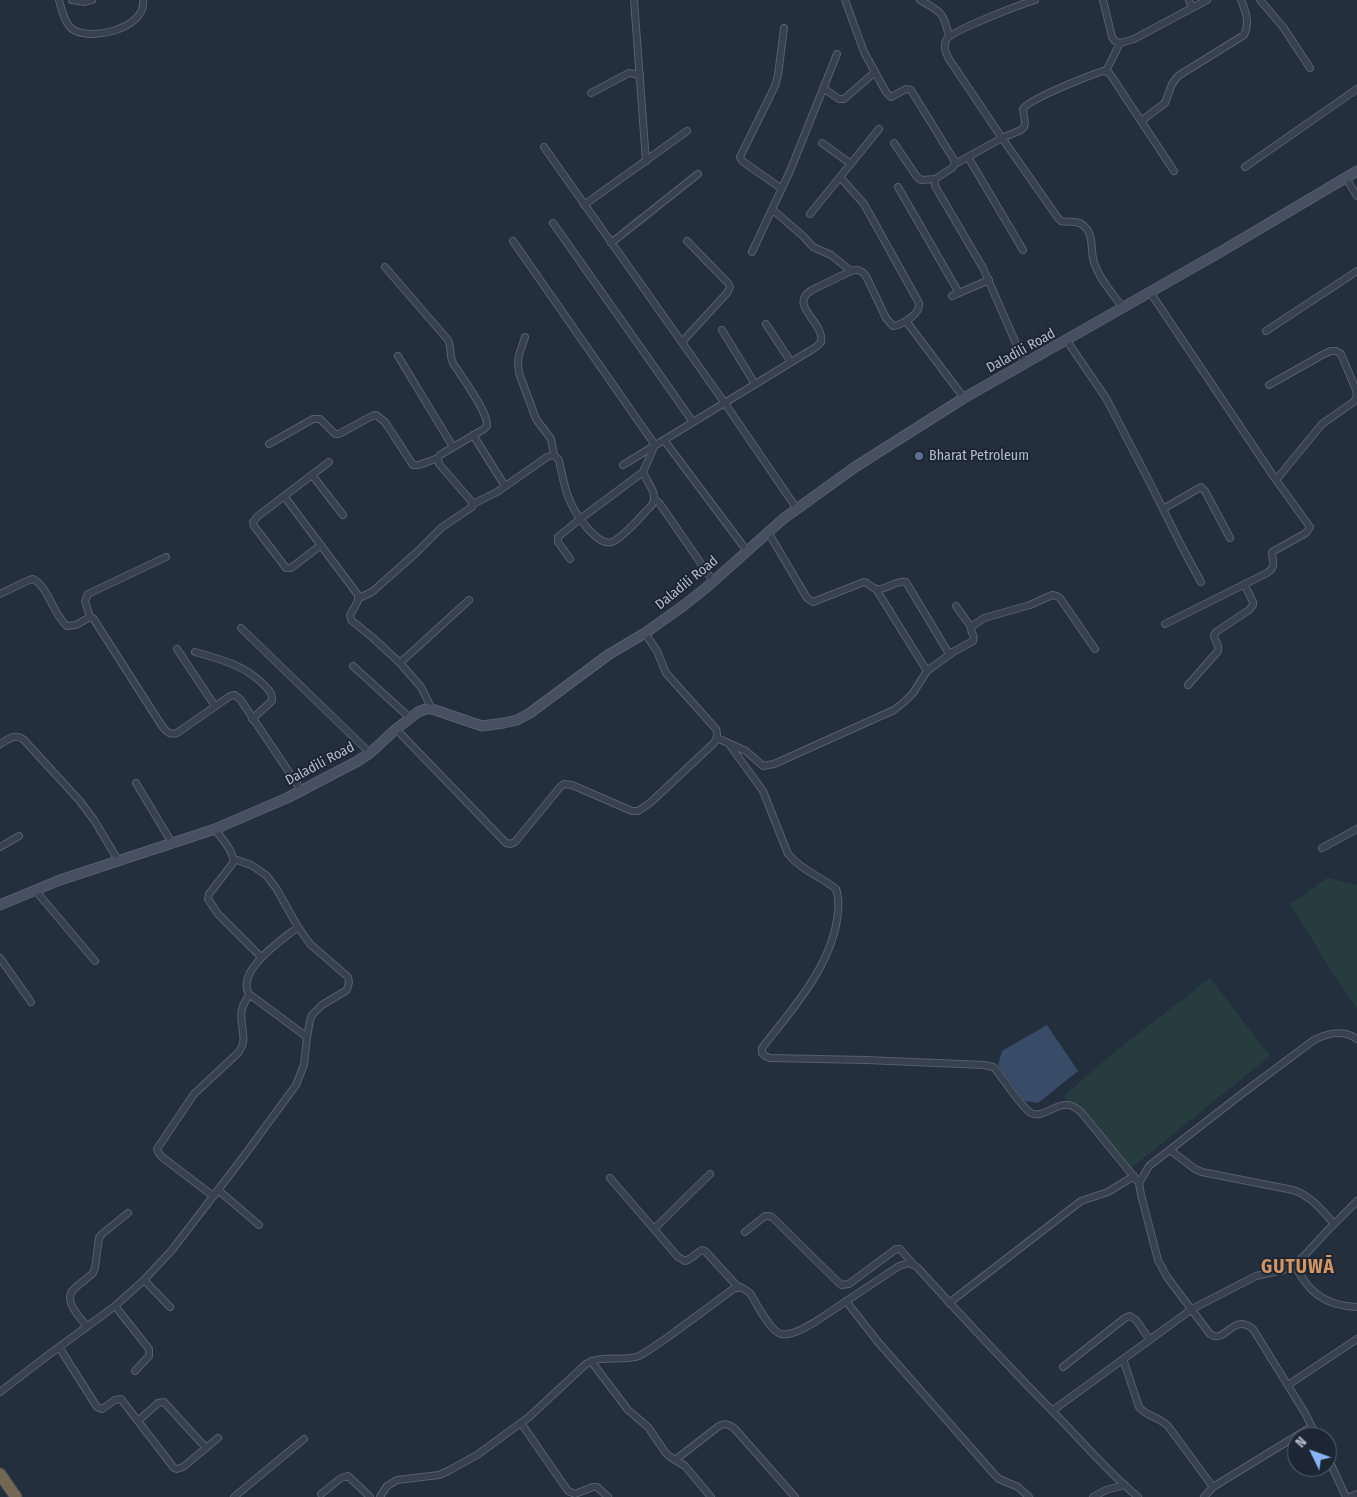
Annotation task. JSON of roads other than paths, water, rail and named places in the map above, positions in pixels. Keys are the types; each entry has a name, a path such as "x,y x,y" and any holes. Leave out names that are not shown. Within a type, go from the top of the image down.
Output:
{"highway":[{"path":"0,1474 16,1497"}],"main road":[{"name":"Daladili Road","path":"0,904 60,880 214,829 287,798 356,762 370,753 410,718 426,709 432,709 482,726 517,720 536,709 608,655 645,633 683,606 797,508 855,467 964,398 1067,341 1357,171"}],"street":[{"path":"59,0 69,27 88,34 111,32 135,21 139,17 144,4 143,0"},
{"path":"72,0 85,2 92,0"},
{"path":"634,0 646,161"},
{"path":"845,0 864,52 889,96 891,97 906,89 911,90 956,164"},
{"path":"920,0 943,15 949,36"},
{"path":"1103,0 1112,37 1120,43 1134,39 1207,0"},
{"path":"1188,0 1192,8"},
{"path":"1142,121 1166,103 1172,84 1178,76 1244,36 1248,25 1248,18 1241,0"},
{"path":"1260,0 1283,27 1310,68"},
{"path":"1031,1 949,36 945,44 946,53 1058,218 1061,221 1081,223 1086,227 1090,236 1095,265 1123,308"},
{"path":"782,189 742,161 740,157 775,86 784,28"},
{"path":"1106,71 1120,43"},
{"path":"752,252 773,210 837,54"},
{"path":"1106,71 1142,121 1174,171"},
{"path":"894,143 916,177 920,180 935,179 968,157 1021,130 1025,123 1023,109 1028,103 1065,86 1106,71"},
{"path":"823,88 839,99 844,99 875,72"},
{"path":"591,93 629,73 640,75"},
{"path":"1245,168 1357,89"},
{"path":"810,214 879,129"},
{"path":"584,205 687,131"},
{"path":"822,143 851,164"},
{"path":"544,147 797,508"},
{"path":"968,157 1023,250"},
{"path":"611,243 698,174"},
{"path":"622,465 816,347 821,342 821,333 803,303 806,294 851,271 857,270 866,276 889,323 893,326 906,321 918,312 919,304 864,204 840,177"},
{"path":"1346,178 1357,196"},
{"path":"935,179 935,186 978,257 1025,364"},
{"path":"898,187 959,293"},
{"path":"773,210 813,247 831,255 851,271"},
{"path":"553,223 693,422"},
{"path":"513,241 655,445"},
{"path":"682,342 730,290 728,283 687,241"},
{"path":"270,444 313,419 320,419 335,434 339,434 376,415 385,422 413,465 419,465 438,458 487,426 488,423 482,409 451,359 450,344 385,267"},
{"path":"1266,331 1357,271"},
{"path":"952,296 989,280"},
{"path":"1150,292 1276,480 1308,523 1309,530 1272,552 1274,563 1272,570 1165,624"},
{"path":"906,321 964,398"},
{"path":"766,324 791,362"},
{"path":"722,330 755,384"},
{"path":"525,337 518,358 519,374 536,419 551,439 554,455 559,460 570,502 580,519 601,541 612,542 652,505 655,500 654,493 643,472"},
{"path":"1067,341 1106,398 1201,582"},
{"path":"1269,385 1324,354 1336,351 1341,354 1356,390 1355,400 1322,424 1276,480"},
{"path":"398,356 453,447"},
{"path":"473,435 505,486"},
{"path":"664,440 747,551"},
{"path":"570,559 557,540 560,535 643,472 655,445"},
{"path":"432,709 421,687 400,663 351,620 350,615 359,598 372,592 441,528 468,510 473,504 487,498 554,455"},
{"path":"438,458 439,464 473,504"},
{"path":"321,545 291,568 286,568 254,526 253,522 258,516 329,462"},
{"path":"312,475 343,515"},
{"path":"1163,509 1198,488 1204,488 1230,538"},
{"path":"284,496 359,598"},
{"path":"655,500 660,504 713,581"},
{"path":"768,532 809,600 816,601 864,582 876,589 927,671"},
{"path":"166,557 88,594 85,597 85,601 90,617 96,620 167,732 171,734 176,733 235,694 301,790"},
{"path":"0,594 33,579 40,584 60,618 67,626 76,625 90,617"},
{"path":"876,589 906,582 946,650 953,652"},
{"path":"1188,684 1218,650 1219,648 1214,638 1216,632 1249,610 1253,605 1244,584"},
{"path":"971,627 984,618 1030,605 1055,595 1060,598 1095,649"},
{"path":"400,663 469,600"},
{"path":"717,738 746,751 763,766 774,764 894,710 914,692 927,671 953,652 973,641 974,636 971,627 956,606"},
{"path":"241,628 370,753"},
{"path":"396,729 464,798 503,842 510,844 515,842 564,784 572,785 632,811 638,811 644,808 714,743 717,738 716,729 666,673 657,651 645,633"},
{"path":"177,649 215,706"},
{"path":"195,652 245,669 257,678 272,694 272,701 252,719"},
{"path":"353,666 410,718"},
{"path":"0,744 15,736 24,740 94,820 118,860"},
{"path":"729,744 762,791 788,854 803,868 836,889 839,901 834,934 826,955 813,979 762,1048 762,1053 770,1058 866,1060 989,1066 997,1071 1025,1108 1033,1114 1040,1114 1062,1104 1073,1106 1081,1112 1139,1183 1158,1260 1167,1277 1214,1337 1242,1323 1248,1325 1253,1330 1288,1385 1311,1426 1213,1487 1204,1497"},
{"path":"136,783 172,843"},
{"path":"214,829 234,859 233,863 209,894 208,899 218,914 261,957"},
{"path":"1322,848 1357,829"},
{"path":"0,847 19,836"},
{"path":"0,1392 115,1306 144,1280 172,1250 296,1085 304,1065 312,1015 316,1010 347,990 349,986 350,982 345,974 310,944 266,875 251,865 234,859"},
{"path":"36,890 95,961"},
{"path":"298,927 261,957 248,979 246,990 307,1037"},
{"path":"0,958 31,1002"},
{"path":"213,1196 162,1157 157,1149 184,1111 190,1099 243,1047 242,1009 249,994"},
{"path":"1139,1183 1149,1166 1242,1093 1314,1040 1344,1032 1357,1039"},
{"path":"1170,1150 1186,1163 1202,1172 1303,1193 1334,1224"},
{"path":"654,1230 710,1174"},
{"path":"949,1303 1082,1201 1108,1192 1134,1176"},
{"path":"610,1178 681,1260 689,1260 702,1250 705,1252 738,1287 742,1287 750,1293 772,1328 781,1334 803,1328 899,1266 908,1263 913,1264"},
{"path":"218,1190 259,1226"},
{"path":"1052,1411 1192,1308 1256,1276 1283,1270 1294,1265 1357,1201"},
{"path":"87,1327 71,1303 70,1294 93,1273 99,1238 128,1213"},
{"path":"745,1232 765,1216 772,1217 841,1285 849,1284 900,1249 1052,1411 1138,1497"},
{"path":"1294,1265 1310,1289 1318,1297 1336,1304 1357,1307"},
{"path":"144,1280 170,1307"},
{"path":"380,1497 387,1486 397,1480 448,1472 477,1455 521,1423 591,1361 598,1359 625,1359 640,1355 738,1287"},
{"path":"846,1301 878,1342 994,1474 1018,1487 1029,1497"},
{"path":"115,1306 149,1349 150,1353 147,1360 135,1371"},
{"path":"1063,1367 1130,1316 1136,1320 1150,1340"},
{"path":"1288,1385 1357,1339"},
{"path":"60,1347 97,1407 102,1409 118,1398 121,1399 177,1469 183,1467 218,1438"},
{"path":"1123,1359 1139,1407 1148,1415 1160,1418 1168,1426 1213,1487"},
{"path":"591,1361 628,1410 648,1427 664,1452 685,1466 711,1497"},
{"path":"138,1421 158,1403 164,1402 206,1448"},
{"path":"521,1423 568,1491 575,1494 597,1487 608,1497"},
{"path":"675,1460 719,1426 729,1424 795,1497"},
{"path":"234,1497 304,1440"},
{"path":"321,1494 341,1478 348,1476 370,1497"},
{"path":"1337,1476 1348,1497 1357,1494"},
{"path":"1093,1497 1106,1490 1125,1485"}],"water":[{"path":"1047,1025 1078,1071 1038,1103 1024,1101 998,1065 1002,1051"}],"place":[{"name":"Bharat Petroleum","path":"919,456"}],"district":[{"name":"GUTUWĀ","path":"1298,1268"}]}
